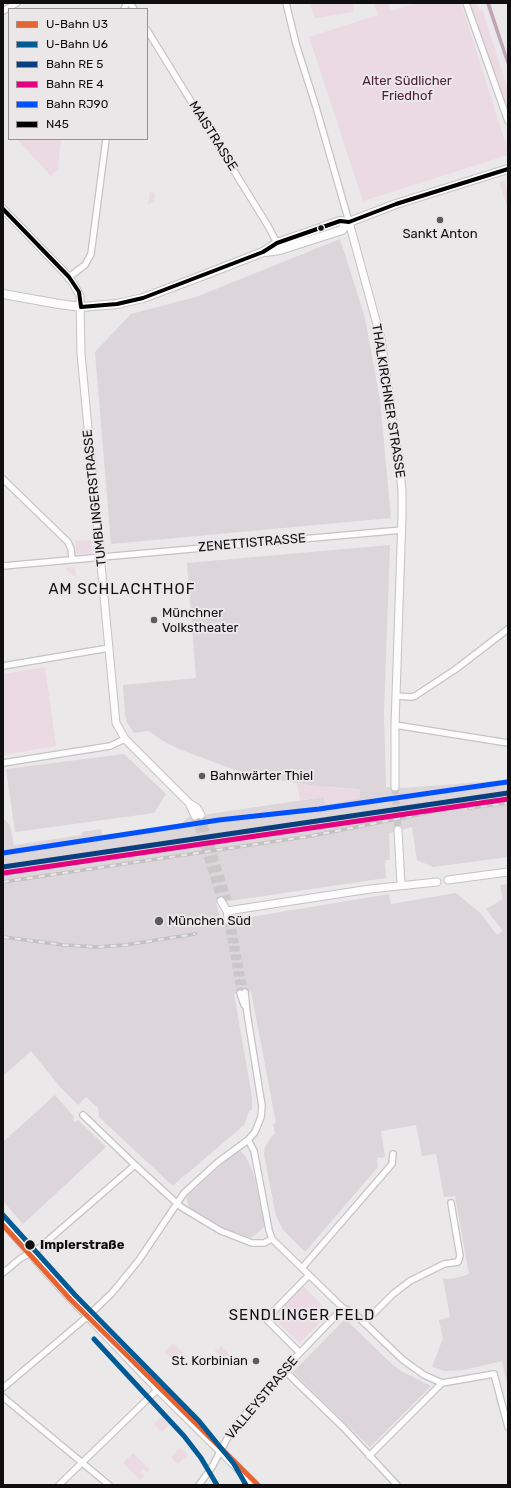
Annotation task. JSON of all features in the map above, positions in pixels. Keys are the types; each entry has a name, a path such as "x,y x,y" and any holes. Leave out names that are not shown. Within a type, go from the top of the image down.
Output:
{"main road":[{"path":"3,294 81,307 117,304 143,298 263,252 277,244 340,221 349,222 396,204 508,169"},
{"path":"263,252 280,250 342,230 349,222"},
{"path":"3,1222 86,1318 255,1485"}],"street":[{"path":"9,8 18,3"},
{"name":"THALKIRCHNER STRASSE","path":"286,3 296,44 316,107 381,339 400,470 402,530 395,725 395,787"},
{"path":"466,3 508,121"},
{"name":"MAISTRASSE","path":"148,32 268,226 277,244"},
{"path":"3,209 69,278 85,265 92,254 106,140"},
{"name":"TUMBLINGERSTRASSE","path":"69,278 79,292 81,307 81,354 115,717 118,728 125,739 189,803 198,816"},
{"path":"3,479 68,542 71,549 72,559 3,566"},
{"name":"ZENETTISTRASSE","path":"72,559 402,530"},
{"path":"396,696 415,696 456,669 508,629"},
{"path":"3,666 109,648"},
{"path":"395,725 508,743"},
{"path":"3,763 110,746 125,739"},
{"path":"398,830 401,885"},
{"path":"448,880 508,872"},
{"path":"227,911 358,890 437,882"},
{"path":"224,901 229,921"},
{"path":"3,1388 86,1318 112,1292 139,1260 184,1193 218,1162 248,1140 255,1132 259,1122 262,1106 243,992"},
{"path":"83,1114 176,1204 221,1231 252,1243 264,1243 272,1239"},
{"path":"248,1140 254,1151 272,1239 343,1308 350,1311 410,1366 424,1375 442,1383 494,1374 508,1427"},
{"path":"302,1268 392,1164 393,1154"},
{"path":"3,1273 21,1258 38,1249 134,1165"},
{"path":"364,1323 393,1294 410,1281 439,1266 458,1262 460,1256 451,1203"},
{"path":"300,1353 266,1319 308,1275"},
{"name":"VALLEYSTRASSE","path":"199,1485 212,1467 220,1451 238,1423 284,1370 343,1308"},
{"path":"284,1370 343,1428 397,1485"},
{"path":"369,1456 442,1383"},
{"path":"59,1485 158,1389"},
{"path":"3,1397 109,1485"}],"shaded area":[{"path":"486,3 490,3 508,58 508,68"},
{"path":"340,239 365,318 380,400 391,518 111,544 95,352 131,314 196,297"},
{"path":"390,545 384,713 386,787 403,788 508,780 508,857 433,867 417,860 412,827 389,833 390,860 386,860 386,878 216,903 221,922 389,894 391,904 456,893 480,913 497,935 503,931 486,909 503,899 500,885 508,884 508,1388 502,1361 464,1370 445,1371 432,1367 443,1338 439,1320 450,1317 443,1278 456,1278 469,1274 455,1196 444,1197 436,1154 422,1156 416,1125 381,1131 385,1157 377,1158 378,1167 305,1252 283,1230 276,1216 264,1155 265,1147 275,1134 273,1124 276,1123 251,991 234,994 252,1097 252,1109 249,1111 244,1125 173,1186 99,1117 98,1108 86,1097 78,1105 61,1088 31,1051 3,1076 3,814 4,819 10,825 14,845 82,835 82,832 101,829 102,835 181,824 189,817 324,797 326,804 359,798 359,789 313,786 252,775 179,749 163,741 149,731 134,733 126,721 123,685 196,678 187,563"},
{"path":"124,754 166,794 154,813 15,832 6,769"},
{"path":"55,1095 74,1117 73,1120 75,1122 78,1120 106,1147 23,1224 3,1201 3,1142"},
{"path":"239,1149 246,1157 253,1172 265,1226 251,1238 223,1228 189,1208 186,1197"},
{"path":"345,1319 393,1365 403,1372 431,1386 370,1447 293,1372"}],"green space":[{"path":"310,3 354,3 354,12 315,18"},
{"name":"Alter Südlicher Friedhof","path":"374,3 388,3 391,11 415,3 461,3 508,155 363,201 309,37 378,15"},
{"path":"470,3 475,3 483,12 508,90 508,116"},
{"path":"18,140 61,140 58,169 51,176"},
{"path":"504,181 508,193 508,209 499,182"},
{"path":"150,192 155,193 154,201 148,205"},
{"path":"91,540 92,553 76,554 75,541"},
{"path":"75,567 76,576 79,578 78,579 66,570 66,568"},
{"path":"45,667 56,746 3,755 3,674"},
{"path":"297,783 332,788 360,789 360,798 325,804 324,797 300,800"},
{"path":"303,1286 329,1313 300,1343 272,1317"},
{"path":"173,1343 186,1356 177,1365 164,1352"},
{"path":"221,1346 231,1356 226,1362 215,1351"},
{"path":"165,1413 173,1421 162,1432 154,1424"},
{"path":"180,1448 188,1455 178,1464 171,1457"},
{"path":"133,1453 150,1470 147,1473 143,1469 140,1472 144,1476 140,1480 123,1463"}],"tunnel":[{"path":"395,787 398,830"},
{"path":"201,815 228,900"},
{"path":"195,816 221,901"},
{"path":"227,921 240,993"},
{"path":"232,921 245,992"}],"railway":[{"path":"3,882 311,836 422,814 508,793"},
{"path":"469,808 508,803"},
{"path":"3,873 366,819"},
{"path":"3,937 64,945 98,947 125,945 195,934"}],"metro line":[{"name":"U6","path":"3,1215 75,1295 199,1421 234,1464 246,1485"},
{"name":"U3","path":"3,1225 70,1299 258,1485"},
{"name":"U6","path":"94,1339 184,1436 201,1458 217,1485"}],"transit line":[{"name":"N45","path":"81,307 117,304 143,298 263,252 277,243 340,221 349,222 396,204 508,169"},
{"name":"N45","path":"3,209 69,277 79,292 81,307"},
{"path":"3,867 508,793"},
{"path":"4,873 508,799"}],"rail line":[{"name":"RJ90","path":"3,853 219,820 319,809 507,782"}],"place":[{"name":"Sankt Anton","path":"440,220"},
{"name":"Münchner Volkstheater","path":"154,620"},
{"name":"Bahnwärter Thiel","path":"202,776"},
{"name":"München Süd","path":"159,921"},
{"name":"Implerstraße","path":"30,1245"},
{"name":"St. Korbinian","path":"256,1361"}],"district":[{"name":"AM SCHLACHTHOF","path":"122,590"},
{"name":"SENDLINGER FELD","path":"302,1316"}]}
